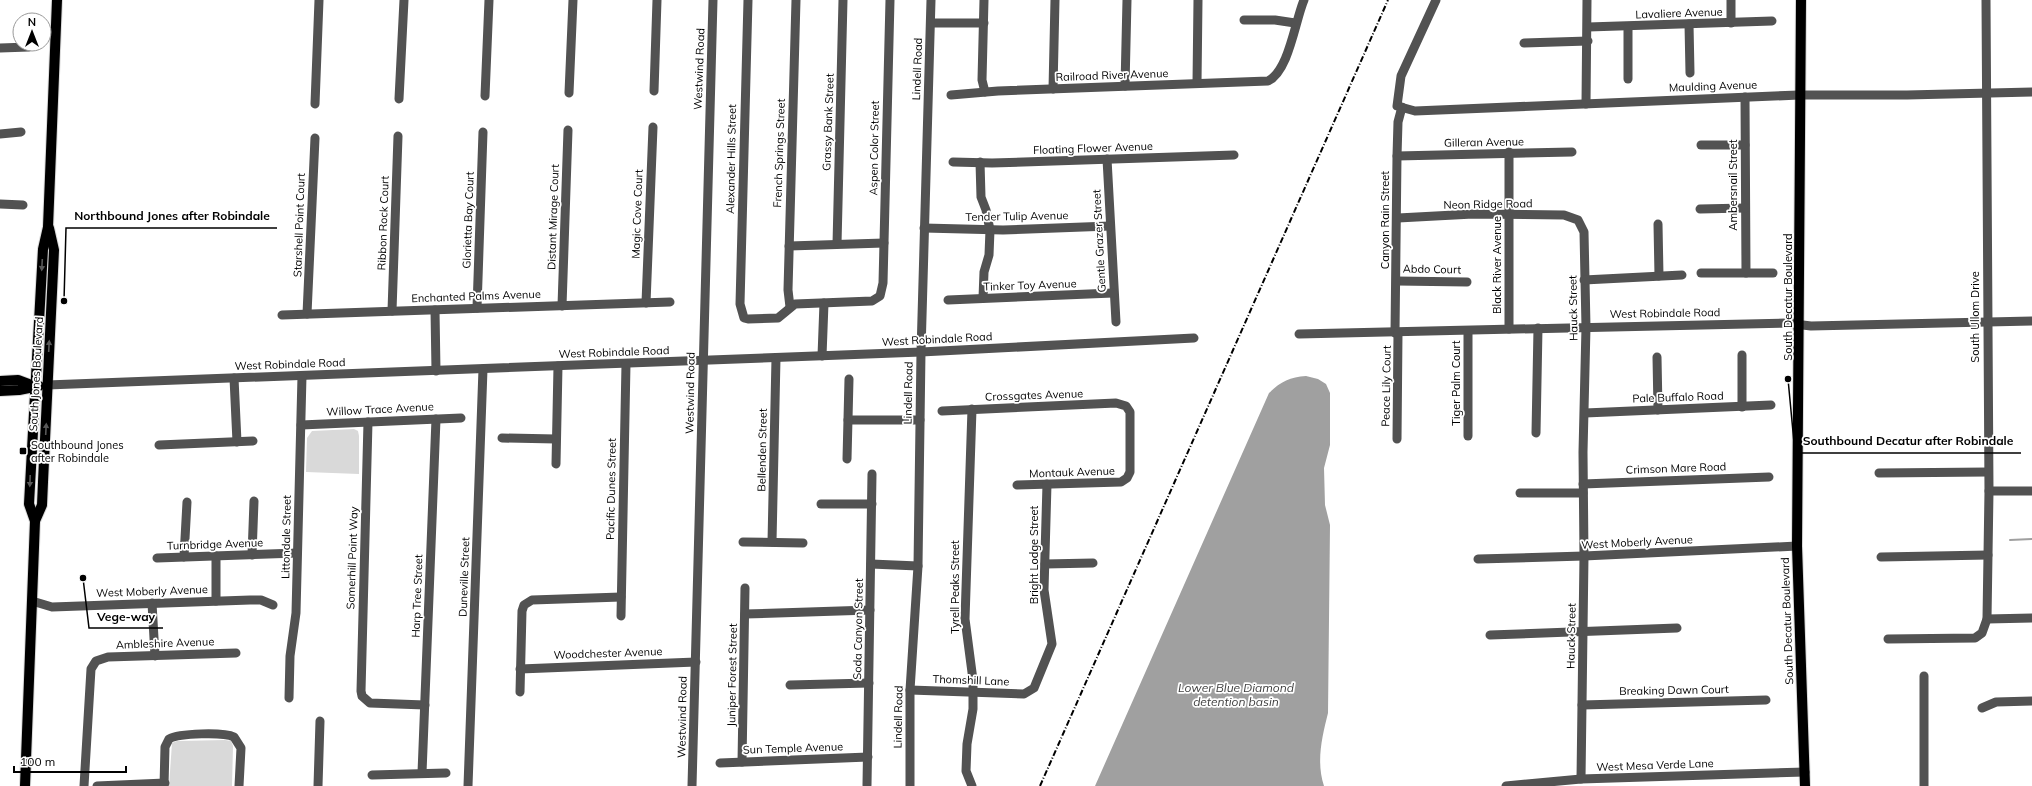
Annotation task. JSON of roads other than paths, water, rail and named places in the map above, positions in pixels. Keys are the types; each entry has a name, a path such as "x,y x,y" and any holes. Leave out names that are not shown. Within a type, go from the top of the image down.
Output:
{"main road":[{"name":"South Jones Boulevard","path":"35,522 29,504 42,249 48,227 57,0"},
{"name":"South Decatur Boulevard","path":"1802,0 1799,95 1797,546 1805,786"},
{"name":"South Jones Boulevard","path":"25,786 35,522 42,505 54,250 48,227"},
{"name":"West Robindale Road","path":"0,381 18,380 34,386"},
{"name":"West Robindale Road","path":"0,391 18,390 34,386 48,385"}],"street":[{"path":"315,104 319,0"},
{"path":"400,99 404,0"},
{"path":"485,96 488,0"},
{"path":"569,94 572,0"},
{"path":"654,91 657,0"},
{"name":"Westwind Road","path":"692,786 713,0"},
{"name":"Alexander Hills Street","path":"748,0 740,296 741,314 744,318 778,318 790,307"},
{"name":"French Springs Street","path":"790,307 788,290 796,0"},
{"name":"Grassy Bank Street","path":"837,244 843,0"},
{"name":"Aspen Color Street","path":"824,303 872,301 880,296 883,283 890,0"},
{"name":"Lindell Road","path":"910,786 910,690 918,566 921,352 931,0"},
{"path":"984,0 982,80 985,92"},
{"path":"1054,89 1055,0"},
{"path":"1125,86 1127,0"},
{"path":"1197,83 1198,0"},
{"path":"1244,20 1275,20 1295,23 1304,0"},
{"name":"Canyon Rain Street","path":"1397,333 1397,156 1401,76 1436,0"},
{"path":"1586,104 1588,41 1587,0"},
{"path":"1731,0 1731,23"},
{"name":"South Ullom Drive","path":"1888,639 1975,638 1982,633 1987,619 1988,472 1986,323 1986,0"},
{"name":"Lavaliere Avenue","path":"1588,27 1772,22"},
{"path":"931,23 984,23"},
{"name":"Railroad River Avenue","path":"951,95 985,92 1268,81 1273,78 1281,68 1289,48 1295,23"},
{"path":"1689,24 1690,73"},
{"path":"1628,27 1628,79"},
{"path":"1524,43 1588,41"},
{"path":"0,48 12,48"},
{"name":"Maulding Avenue","path":"1399,107 1415,111 1799,95 1987,94 2032,92"},
{"name":"Ambersnail Street","path":"1745,97 1746,273"},
{"name":"Magic Cove Court","path":"646,303 653,127"},
{"name":"Distant Mirage Court","path":"562,306 568,130"},
{"path":"0,134 21,132"},
{"name":"Glorietta Bay Court","path":"477,308 483,132"},
{"name":"Ribbon Rock Court","path":"392,311 398,136"},
{"name":"Starshell Point Court","path":"307,314 315,138"},
{"path":"1701,145 1745,145"},
{"name":"Gilleran Avenue","path":"1397,156 1509,152 1572,152"},
{"name":"Black River Avenue","path":"1509,152 1509,329"},
{"name":"Floating Flower Avenue","path":"953,162 1234,155"},
{"name":"Gentle Grazer Street","path":"1107,159 1113,293 1116,322"},
{"path":"980,162 981,197 986,210 990,230 989,254 984,272 983,298"},
{"path":"0,204 23,205"},
{"path":"1700,209 1745,208"},
{"name":"Neon Ridge Road","path":"1398,218 1473,214 1564,215 1578,220"},
{"name":"Hauck Street","path":"1578,220 1584,232 1586,327 1583,489 1584,556 1581,779"},
{"path":"1658,224 1659,276"},
{"name":"Tender Tulip Avenue","path":"924,228 990,230 1110,226"},
{"path":"789,246 884,243"},
{"path":"1701,273 1773,273"},
{"path":"1584,280 1682,275"},
{"name":"Abdo Court","path":"1397,281 1467,282"},
{"name":"Tinker Toy Avenue","path":"948,300 1113,293"},
{"name":"Enchanted Palms Avenue","path":"282,315 670,302"},
{"path":"790,307 795,304 824,303 822,356"},
{"path":"435,310 436,371"},
{"name":"West Robindale Road","path":"1299,334 1397,333 1538,328 1786,323 1799,325 2032,322"},
{"path":"1536,433 1538,328"},
{"name":"Tiger Palm Court","path":"1468,331 1468,436"},
{"name":"Peace Lily Court","path":"1397,333 1397,439"},
{"name":"West Robindale Road","path":"48,385 703,361 921,352 1194,338"},
{"path":"1742,355 1742,407"},
{"path":"1657,357 1658,410"},
{"name":"Bellenden Street","path":"772,542 776,358"},
{"name":"Pacific Dunes Street","path":"620,616 626,364"},
{"path":"556,464 558,366"},
{"name":"Duneville Street","path":"468,786 483,369"},
{"name":"Littondale Street","path":"290,698 290,656 296,613 302,376"},
{"path":"234,378 237,442"},
{"path":"847,459 849,379"},
{"name":"Crossgates Avenue","path":"942,411 1116,403 1126,406 1130,412 1130,472 1127,478"},
{"name":"Pale Buffalo Road","path":"1585,413 1771,405"},
{"name":"Tyrell Peaks Street","path":"972,410 965,619 972,669 973,692 973,709 966,757 966,771 972,786"},
{"name":"Willow Trace Avenue","path":"301,425 461,418"},
{"name":"Harp Tree Street","path":"422,773 436,419"},
{"path":"848,420 920,420"},
{"name":"Somerhill Point Way","path":"368,422 360,683 362,696 370,703 375,704 425,705"},
{"path":"502,438 556,439"},
{"path":"159,445 253,441"},
{"path":"1879,473 1988,472"},
{"name":"Soda Canyon Street","path":"867,785 872,474"},
{"name":"Crimson Mare Road","path":"1583,489 1769,477"},
{"name":"Montauk Avenue","path":"1017,485 1121,482 1127,478"},
{"name":"Bright Lodge Street","path":"1030,692 1034,688 1052,644 1045,601 1047,484"},
{"path":"1520,493 1583,489"},
{"path":"1988,491 2032,491"},
{"path":"252,554 254,501"},
{"path":"184,557 187,502"},
{"path":"821,504 872,504"},
{"path":"743,542 803,543"},
{"name":"West Moberly Avenue","path":"1478,559 1584,556 1797,546"},
{"name":"Turnbridge Avenue","path":"157,558 297,553"},
{"path":"1881,557 1988,555"},
{"path":"216,556 216,601"},
{"path":"1045,564 1093,563"},
{"path":"871,564 918,566"},
{"name":"Juniper Forest Street","path":"742,762 745,588"},
{"path":"520,692 522,611 524,605 532,600 621,597"},
{"name":"West Moberly Avenue","path":"32,602 52,607 261,600 273,605"},
{"path":"152,603 155,656"},
{"path":"745,614 870,610"},
{"path":"1987,619 2032,618"},
{"path":"1490,635 1677,628"},
{"name":"Ambleshire Avenue","path":"84,786 91,669 96,661 108,657 236,653"},
{"name":"Woodchester Avenue","path":"520,669 696,662"},
{"path":"1924,676 1924,786"},
{"path":"790,685 869,683"},
{"name":"Thomshill Lane","path":"910,690 1024,694 1030,692"},
{"name":"Breaking Dawn Court","path":"1582,704 1766,700"},
{"path":"1982,708 1996,702 2032,701"},
{"path":"318,786 320,721"},
{"path":"97,786 164,785 165,747 169,739 179,735 230,734 234,736 241,748 239,786"},
{"name":"Sun Temple Avenue","path":"720,763 868,757"},
{"name":"West Mesa Verde Lane","path":"1506,786 1581,779 1664,781 1805,772"},
{"path":"372,775 446,773"}],"water":[{"name":"Lower Blue Diamond detention basin","path":"1306,376 1318,379 1326,384 1330,393 1330,445 1324,468 1325,505 1330,525 1328,713 1322,740 1320,759 1320,768 1324,786 1095,786 1269,393 1286,381"}],"waterway":[{"path":"2010,540 2032,539"}],"railway":[{"path":"1040,786 1388,0"}],"place":[{"name":"Northbound Jones after Robindale","path":"64,301"},
{"name":"Southbound Decatur after Robindale","path":"1788,379"},
{"name":"Southbound Jones after Robindale","path":"23,451"},
{"name":"Vege-way","path":"83,578"}]}
